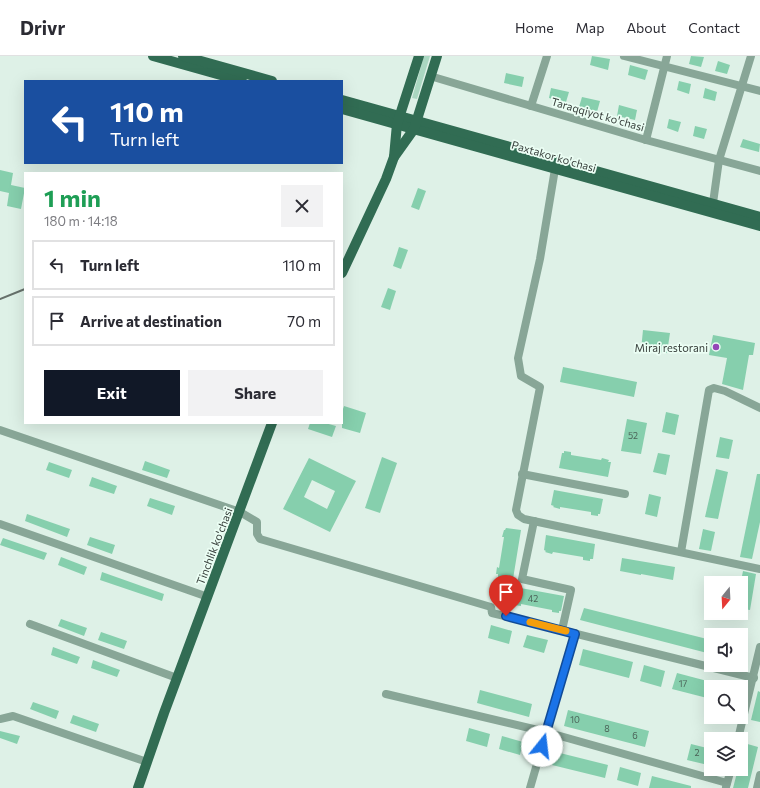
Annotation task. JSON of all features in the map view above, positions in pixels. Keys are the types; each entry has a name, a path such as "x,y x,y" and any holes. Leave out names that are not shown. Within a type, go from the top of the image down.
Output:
{"main road":[{"path":"153,56 238,80"},
{"path":"183,56 268,80"},
{"path":"394,157 398,120 419,56"},
{"path":"343,271 386,179 394,157 415,125 437,56"},
{"name":"Paxtakor ko'chasi","path":"343,100 398,120 555,169 760,226"},
{"name":"Paxtakor ko'chasi","path":"343,109 398,120"},
{"name":"Paxtakor ko'chasi","path":"415,125 760,216"},
{"name":"Tinchlik ko'chasi","path":"138,788 177,678 272,424"}],"street":[{"path":"531,106 547,56"},
{"path":"624,56 760,91"},
{"path":"646,140 667,56"},
{"path":"713,203 719,160 751,56"},
{"name":"Taraqqiyot ko'chasi","path":"430,76 646,140 760,171"},
{"path":"555,169 540,260 518,358 521,376 540,387 522,474 516,510 518,516 524,519 760,569"},
{"path":"681,552 709,390 714,388 725,391 760,408"},
{"path":"0,430 240,512 256,522 257,534 260,539 491,607 492,613 754,678"},
{"path":"522,474 624,494"},
{"path":"534,521 522,579 571,590 562,630"},
{"path":"0,524 208,597"},
{"path":"30,624 177,678"},
{"path":"530,788 575,634"},
{"path":"740,732 758,664 760,647"},
{"path":"386,694 546,732 727,786 729,776"},
{"path":"0,719 13,716 147,762"},
{"path":"757,788 760,775"}],"green space":[{"path":"424,56 430,56 417,99 412,98"}],"building":[{"path":"592,56 610,59 608,70 590,65"},
{"path":"691,56 704,57 701,67 689,64"},
{"path":"718,61 730,65 727,74 715,71"},
{"path":"630,65 648,70 645,80 628,75"},
{"path":"506,73 524,77 522,87 504,83"},
{"path":"679,81 691,84 689,94 677,90"},
{"path":"551,88 569,92 566,102 549,98"},
{"path":"705,88 717,92 715,101 703,98"},
{"path":"582,97 600,101 597,112 579,107"},
{"path":"619,105 637,110 635,120 617,116"},
{"path":"669,119 681,122 678,132 667,128"},
{"path":"695,126 707,129 704,139 693,136"},
{"path":"743,139 760,144 759,152 740,147"},
{"path":"0,170 13,173 11,185 24,188 21,209 7,206 9,193 0,191"},
{"path":"418,188 426,191 419,210 411,207"},
{"path":"399,247 408,250 401,269 393,266"},
{"path":"388,288 396,291 390,310 381,307"},
{"path":"643,330 670,333 667,353 641,350"},
{"path":"713,335 755,343 753,355 749,355 743,390 722,384 727,358 709,355"},
{"path":"563,367 637,382 634,397 560,382"},
{"path":"344,406 366,413 360,433 342,428"},
{"path":"666,412 679,415 675,435 662,432"},
{"path":"627,419 647,423 641,454 621,451"},
{"path":"310,424 329,424 336,426 332,437 308,429"},
{"path":"720,437 733,440 729,459 716,457"},
{"path":"564,451 571,452 571,455 609,460 608,462 611,462 608,477 559,468 562,453 564,453"},
{"path":"658,453 670,455 666,475 653,472"},
{"path":"382,457 397,463 380,513 365,508"},
{"path":"309,458 356,481 330,532 283,509","holes":["312,480 335,491 327,509 304,497"]},
{"path":"145,461 170,470 167,478 142,470"},
{"path":"49,462 72,470 69,478 46,470"},
{"path":"716,469 728,472 718,519 705,517"},
{"path":"757,474 760,474 760,522 752,559 740,557"},
{"path":"92,477 117,486 114,494 89,486"},
{"path":"554,490 603,499 600,514 598,514 598,516 591,515 591,512 553,507 554,506 551,505"},
{"path":"649,494 661,497 657,517 645,514"},
{"path":"150,498 175,506 172,515 147,506"},
{"path":"27,514 70,529 67,537 25,521"},
{"path":"506,528 521,530 513,579 498,577 498,574 496,574 497,567 499,568 504,537 502,537"},
{"path":"703,529 715,532 711,551 699,549"},
{"path":"546,535 595,544 593,559 590,559 590,561 583,560 583,557 545,552"},
{"path":"90,537 115,545 112,554 87,545"},
{"path":"3,538 47,553 44,560 0,545"},
{"path":"61,557 87,567 84,575 58,565"},
{"path":"622,558 675,567 673,580 620,571"},
{"path":"743,571 756,574 750,610 748,610 748,576 742,576"},
{"path":"102,572 164,594 162,601 100,580"},
{"path":"515,587 564,596 561,611 559,611 559,613 552,612 552,610 521,604 521,606 514,605 515,603 512,602"},
{"path":"584,608 704,638 704,652 580,620"},
{"path":"61,619 87,628 84,636 58,626"},
{"path":"491,625 512,631 509,644 488,638"},
{"path":"101,632 127,641 124,649 98,640"},
{"path":"527,635 548,640 544,653 523,647"},
{"path":"53,647 80,657 77,664 51,655"},
{"path":"583,649 633,662 629,678 579,665"},
{"path":"93,660 120,670 117,677 91,668"},
{"path":"644,665 665,671 661,687 640,681"},
{"path":"677,673 704,680 704,697 672,689"},
{"path":"480,690 532,704 529,717 477,703"},
{"path":"758,691 760,692 760,722 751,720"},
{"path":"33,702 59,711 56,719 30,709"},
{"path":"568,710 649,731 645,747 564,726"},
{"path":"73,715 99,724 96,732 70,723"},
{"path":"469,728 490,734 487,747 466,741"},
{"path":"0,731 20,736 17,744 0,738"},
{"path":"502,736 523,742 520,755 499,749"},
{"path":"691,744 704,747 704,764 687,760"},
{"path":"748,744 758,747 748,788 733,788 736,776 748,776"},
{"path":"556,752 608,765 605,778 552,765"},
{"path":"620,767 641,773 638,786 617,780"},
{"path":"652,776 691,786 691,788 649,788"}],"railway":[{"path":"0,299 24,289"}],"slow traffic":[{"path":"530,622 566,631"}],"place":[{"name":"Miraj restorani","path":"716,347"}],"route":[{"path":"506,616 575,634 542,746"}]}
